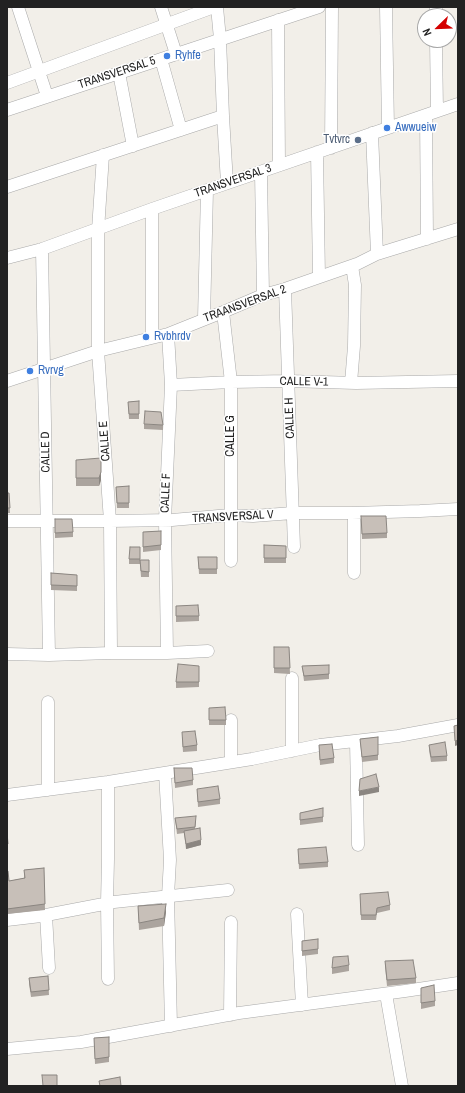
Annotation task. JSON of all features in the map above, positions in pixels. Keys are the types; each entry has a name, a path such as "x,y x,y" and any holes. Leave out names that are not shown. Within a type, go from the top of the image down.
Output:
{"street":[{"path":"18,7 47,96"},
{"path":"161,7 176,54"},
{"path":"7,83 216,7 220,39 227,183"},
{"name":"TRANSVERSAL 5","path":"7,110 220,39 284,15 319,7"},
{"path":"331,148 332,7"},
{"path":"386,7 388,128"},
{"path":"279,165 284,15"},
{"path":"427,238 431,113 435,48"},
{"path":"161,59 181,130"},
{"path":"119,73 132,146"},
{"name":"TRANSVERSAL 3","path":"7,258 42,249 98,230 152,209 458,104"},
{"path":"7,187 223,116"},
{"path":"372,133 376,254"},
{"path":"317,152 319,277"},
{"name":"CALLE E","path":"103,155 98,230 98,351 110,521 111,653"},
{"path":"261,172 263,295"},
{"path":"204,319 207,190"},
{"path":"152,209 152,337"},
{"name":"TRAANSVERSAL 2","path":"7,381 98,351 168,334 263,295 286,289 352,266 376,254 458,229"},
{"name":"CALLE D","path":"42,249 49,655"},
{"path":"352,266 355,285 352,383"},
{"name":"CALLE H","path":"286,289 294,546"},
{"name":"CALLE G","path":"223,312 231,382 230,560"},
{"name":"CALLE F","path":"167,653 165,520 171,385 168,334"},
{"name":"CALLE V-1","path":"171,385 288,381 352,383 458,381"},
{"name":"TRANSVERSAL V","path":"7,521 165,520 230,515 253,516 294,513 420,511 458,508"},
{"path":"354,513 354,573"},
{"path":"7,654 49,655 208,651"},
{"path":"292,678 292,751"},
{"path":"48,702 48,790"},
{"path":"230,762 231,720"},
{"path":"7,795 108,782 320,746 398,736 458,725"},
{"path":"356,741 358,845"},
{"path":"165,773 170,860 168,896 170,1026"},
{"path":"108,782 108,979"},
{"path":"7,920 46,915 107,903 228,890"},
{"path":"296,914 302,1005"},
{"path":"46,915 50,968"},
{"path":"230,1015 231,922"},
{"path":"7,1049 81,1042 230,1015 458,983"},
{"path":"386,994 402,1086"}],"building":[{"path":"139,401 139,414 129,414 128,402"},
{"path":"145,411 161,412 163,425 144,424"},
{"path":"101,458 101,472 99,478 76,478 76,460"},
{"path":"129,486 129,503 117,503 116,487"},
{"path":"7,493 9,493 10,508 7,508"},
{"path":"361,516 386,516 387,533 362,534"},
{"path":"55,519 72,519 73,532 55,533"},
{"path":"161,531 161,545 143,547 143,532"},
{"path":"264,545 286,546 286,558 264,558"},
{"path":"130,547 140,547 140,559 129,559"},
{"path":"198,557 217,557 217,569 199,569"},
{"path":"140,560 149,560 149,572 141,571"},
{"path":"51,573 77,575 77,586 51,585"},
{"path":"198,605 199,616 176,616 176,606"},
{"path":"274,647 289,647 290,668 274,668"},
{"path":"178,664 199,666 199,682 176,682"},
{"path":"329,665 329,674 304,676 302,666"},
{"path":"225,707 226,720 209,720 209,708"},
{"path":"458,725 458,740 455,741 454,726"},
{"path":"195,731 197,745 183,747 182,732"},
{"path":"378,737 378,755 362,757 360,739"},
{"path":"445,742 447,756 431,757 429,745"},
{"path":"332,744 334,758 320,760 319,745"},
{"path":"174,768 192,768 193,780 175,783"},
{"path":"376,774 379,787 359,791 360,779"},
{"path":"218,786 220,799 198,802 197,789"},
{"path":"323,808 323,817 300,820 300,813"},
{"path":"196,816 195,827 177,829 175,818"},
{"path":"200,828 201,840 186,844 184,831"},
{"path":"326,847 328,862 299,864 298,849"},
{"path":"44,868 45,904 7,909 7,871 9,881 25,878 24,870"},
{"path":"388,892 390,905 377,908 376,915 361,915 360,894"},
{"path":"166,904 164,918 139,923 138,906"},
{"path":"318,939 318,949 302,951 302,941"},
{"path":"348,956 349,965 332,968 333,957"},
{"path":"413,960 416,978 387,980 385,961"},
{"path":"48,976 49,990 31,992 29,978"},
{"path":"434,985 435,1001 421,1003 421,988"},
{"path":"109,1037 109,1057 95,1059 94,1038"},
{"path":"42,1075 57,1075 57,1086 43,1086"},
{"path":"120,1077 121,1086 100,1086 99,1081"}],"place":[{"name":"Ryhfe","path":"167,56"},
{"name":"Awwueiw","path":"387,128"},
{"name":"Tvtvrc","path":"358,140"},
{"name":"Rvbhrdv","path":"146,337"},
{"name":"Rvrvg","path":"30,371"}]}
